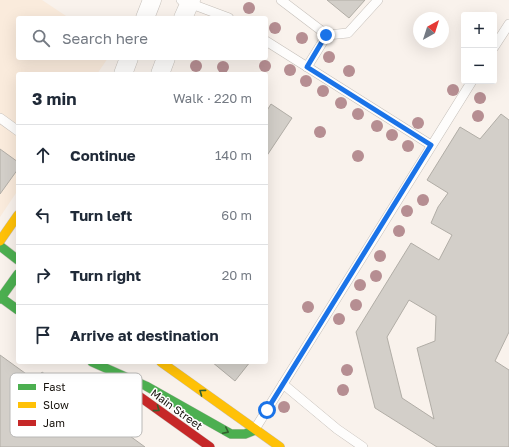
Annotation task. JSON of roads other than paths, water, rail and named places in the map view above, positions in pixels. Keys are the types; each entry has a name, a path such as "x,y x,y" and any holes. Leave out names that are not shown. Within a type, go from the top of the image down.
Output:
{"main road":[{"path":"0,240 16,218"},
{"path":"0,246 16,258"},
{"path":"16,277 0,298 16,309"},
{"name":"Main Street","path":"94,364 106,373"},
{"path":"97,364 122,373"},
{"path":"164,364 280,447"},
{"path":"142,383 231,434 245,434 255,430"},
{"name":"Main Street","path":"142,398 210,447"}],"street":[{"path":"146,16 152,0"},
{"path":"124,72 128,60"},
{"path":"161,72 165,60"}],"lane":[{"path":"281,0 326,35 348,33 378,0"},
{"path":"186,6 222,16"},
{"path":"497,42 509,24"},
{"path":"307,67 326,35"},
{"path":"268,42 431,145"},
{"path":"255,430 470,84"},
{"path":"0,118 16,130"},
{"path":"283,384 337,429 363,447"}]}
